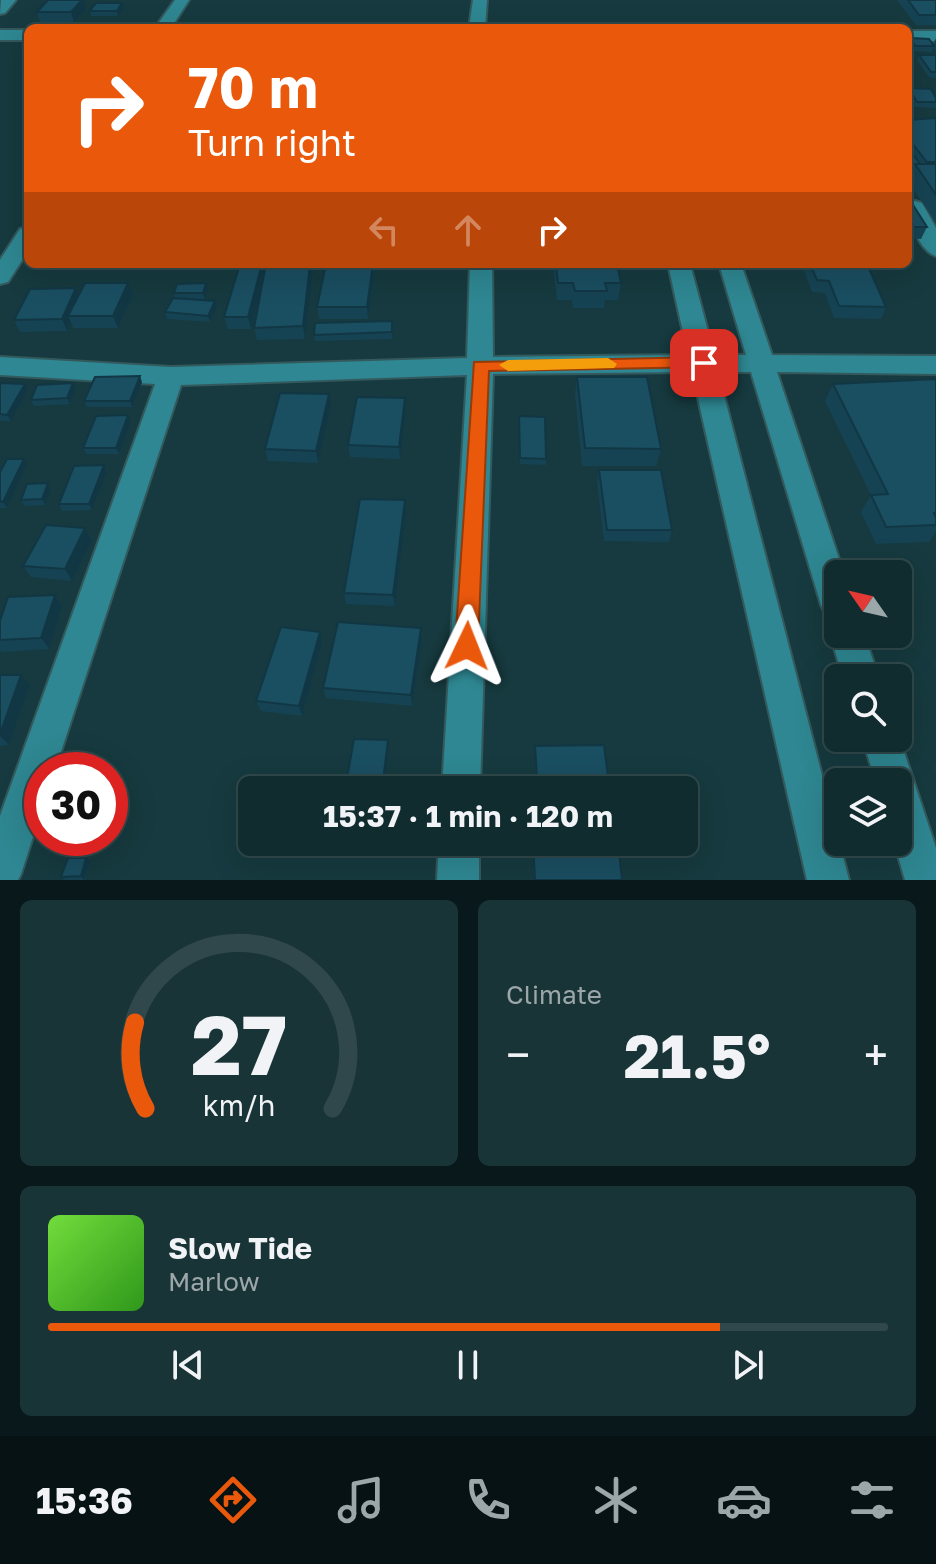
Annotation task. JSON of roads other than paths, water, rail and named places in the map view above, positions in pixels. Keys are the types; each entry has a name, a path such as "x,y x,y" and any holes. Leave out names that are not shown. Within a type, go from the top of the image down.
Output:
{"street":[{"path":"0,10 9,0"},
{"path":"166,24 182,0"},
{"path":"477,24 480,0"},
{"path":"0,35 24,35"},
{"path":"912,36 936,36"},
{"path":"915,207 936,249"},
{"path":"0,277 24,240"},
{"path":"462,776 480,366 481,268"},
{"path":"680,268 828,880"},
{"path":"731,268 824,561"},
{"path":"0,366 171,376 480,366 704,363 936,365"},
{"path":"0,874 171,376"},
{"path":"912,836 926,880"},
{"path":"458,880 459,856"}]}
